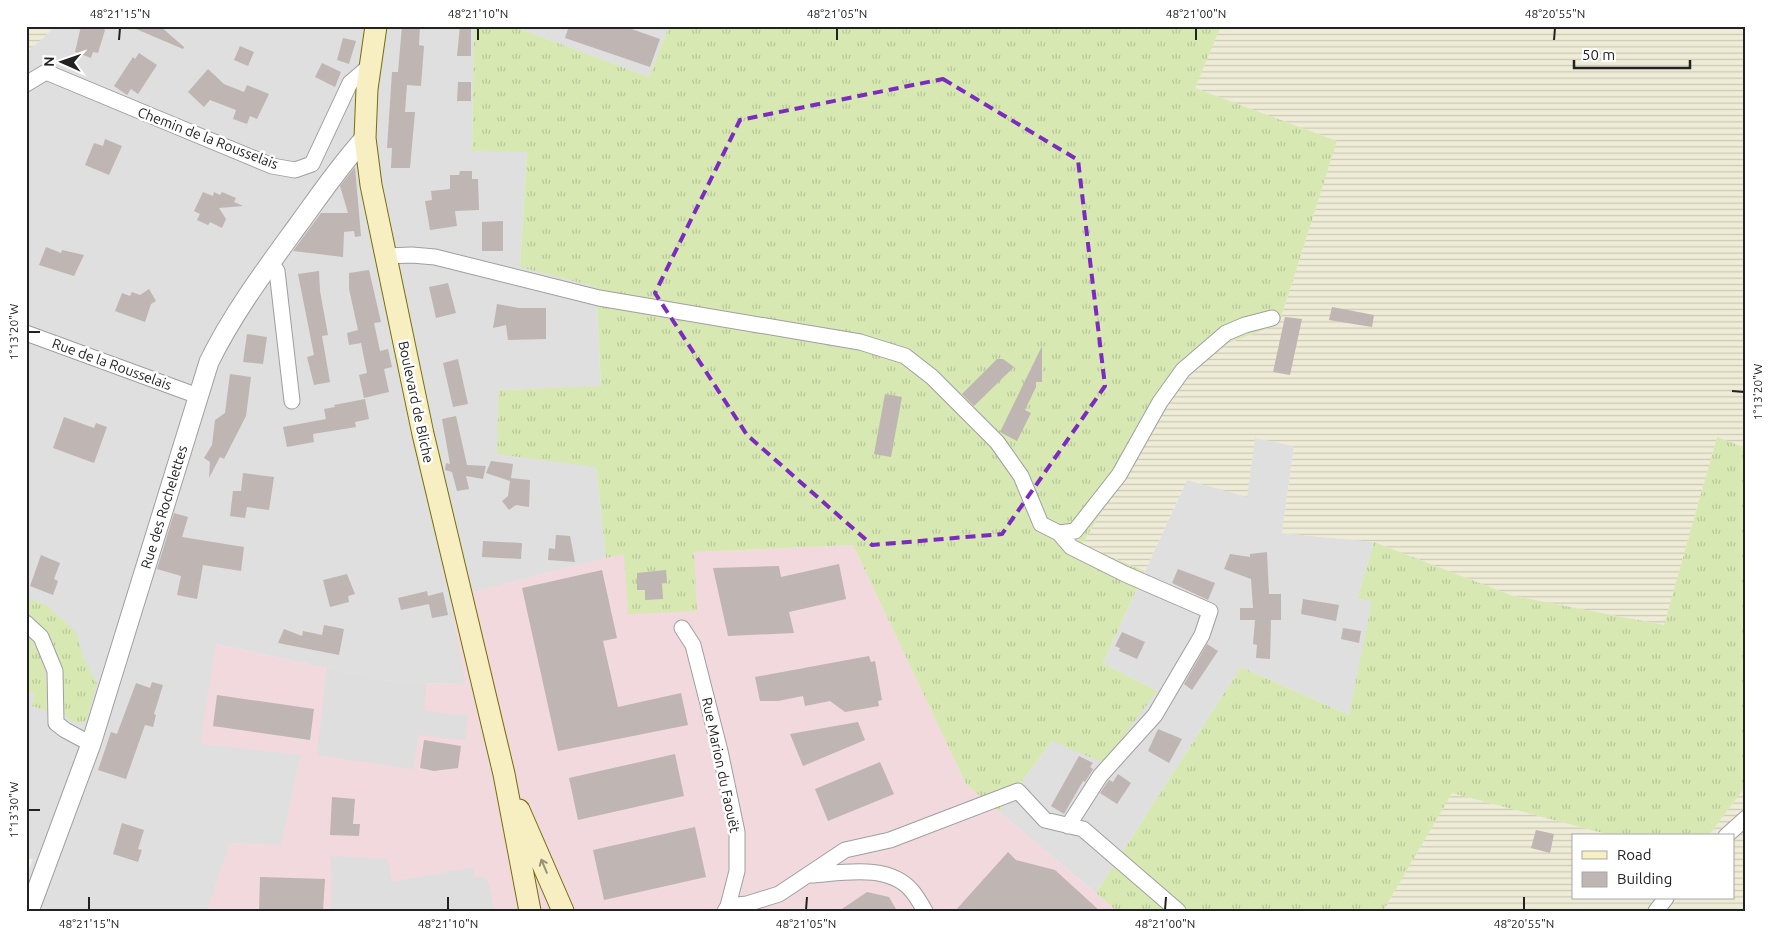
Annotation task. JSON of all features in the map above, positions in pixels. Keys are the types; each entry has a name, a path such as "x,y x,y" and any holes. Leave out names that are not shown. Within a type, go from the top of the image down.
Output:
{"main road":[{"name":"Boulevard de Bliche","path":"376,26 367,89 365,138 385,256 423,434 504,774 530,911"},
{"name":"Boulevard de Bliche","path":"504,774 563,911"}],"street":[{"name":"Chemin de la Rousselais","path":"26,84 46,72 272,166 295,170 312,164 350,83 371,65"},
{"name":"Rue des Rochelettes","path":"29,911 91,744 209,362 222,336 271,263 337,172 365,138"},
{"path":"385,256 412,254 435,257 599,298 860,342 905,356 932,377 997,442 1021,476 1042,524 1060,533 1071,546 1125,574 1210,611 1202,635 1155,715 1100,776 1068,826 1083,829 1178,911"},
{"path":"271,263 277,271 292,401"},
{"path":"1060,533 1075,531 1119,475 1160,402 1183,370 1226,333 1244,325 1272,318"},
{"name":"Rue de la Rousselais","path":"26,332 198,396"},
{"path":"26,623 41,637 55,671 56,722 65,730 91,744"},
{"name":"Rue Marion du Faouët","path":"682,628 693,645 720,751 737,832 737,871 727,909 779,894 811,875 845,850 890,840 1018,791 1045,820 1068,826"},
{"path":"1728,834 1746,818"},
{"path":"811,875 869,871 893,878 911,890 925,911"},
{"path":"1656,911 1664,900"}],"highlighted area":[{"path":"943,79 1078,160 1105,386 1002,534 872,545 747,435 655,293 740,120"}],"shaded area":[{"path":"26,26 56,26 26,53"},
{"path":"56,26 474,26 472,150 527,151 520,266 596,287 601,387 499,390 596,467 606,558 451,598 466,684 397,683 216,644 301,755 281,846 230,843 207,911 26,911 26,877 33,859 26,858 26,53"},
{"path":"512,26 669,26 649,77"},
{"path":"1221,26 1746,26 1746,448 1717,437 1664,625 1513,596 1374,542 1282,533 1294,446 1255,438 1247,497 1187,480 1145,571 1082,545 1140,444 1192,369 1226,344 1279,324 1337,141 1195,88"},
{"path":"1255,438 1294,446 1282,533 1374,542 1357,599 1373,601 1349,715 1241,667 1096,893 999,812 1052,741 1157,691 1103,663 1187,480 1247,496"},
{"path":"853,545 966,784 1117,911 209,911 208,906 230,843 281,845 301,755 200,744 216,644 397,683 465,684 450,598 624,553 697,611 693,552"},
{"path":"327,668 397,683 426,683 424,711 468,716 465,740 419,735 413,769 317,755"},
{"path":"1746,786 1746,911 1383,911 1452,793 1606,834 1572,834 1572,900 1734,900 1734,834 1710,834"},
{"path":"330,856 388,859 392,882 474,867 475,877 484,877 489,885 494,911 331,911 332,876"}],"green space":[{"path":"474,26 512,26 649,77 669,26 1221,26 1195,88 1337,141 1279,324 1226,344 1192,369 1140,444 1082,545 1145,571 1103,663 1157,691 1104,763 1052,741 999,812 966,784 853,545 694,552 697,611 628,614 624,554 606,558 596,467 497,454 499,390 601,386 596,287 520,267 527,152 472,151"},
{"path":"1717,437 1746,448 1746,786 1710,834 1606,834 1452,793 1383,911 1117,911 1096,893 1241,667 1349,715 1372,601 1357,599 1374,542 1513,596 1664,625"},
{"path":"26,598 46,605 76,632 84,659 97,684 86,721 72,721 61,709 34,621 26,615"},
{"path":"26,633 42,660 47,690 47,711 32,706 35,694 26,690"}],"building":[{"path":"81,26 100,26 105,30 98,53 93,52 91,58 75,52"},
{"path":"129,26 160,26 184,47 183,49"},
{"path":"402,26 420,26 419,45 424,46 421,86 407,85 405,112 415,112 410,168 391,168 392,148 387,148 392,72 398,72"},
{"path":"460,26 471,27 471,56 457,56"},
{"path":"569,26 623,26 660,39 650,67 565,38"},
{"path":"343,38 356,41 349,64 337,60"},
{"path":"240,46 254,52 248,66 234,60"},
{"path":"139,53 157,65 138,94 131,89 127,95 114,86 133,57 135,59"},
{"path":"322,63 341,72 335,87 315,77"},
{"path":"208,69 224,84 244,92 247,85 269,94 257,119 250,116 247,124 233,119 236,110 210,100 204,107 188,92"},
{"path":"458,82 471,82 471,101 457,101"},
{"path":"105,139 122,146 109,175 85,165 94,143 103,146"},
{"path":"355,167 361,236 355,237 354,231 344,232 343,257 293,251 321,213 348,213 340,186"},
{"path":"460,171 472,171 472,179 478,179 479,210 455,211 457,226 430,230 425,201 432,200 431,191 450,189 450,175 459,175"},
{"path":"203,192 213,196 214,192 220,195 222,192 236,198 234,202 243,206 219,208 226,219 222,228 210,222 208,225 197,220 200,214 194,211"},
{"path":"503,221 503,251 482,251 482,222"},
{"path":"46,247 61,253 62,250 84,255 74,276 39,265"},
{"path":"369,270 381,322 374,323 380,351 388,349 392,367 384,369 389,392 364,398 359,375 367,373 361,343 349,345 347,333 358,330 349,289 349,273"},
{"path":"319,271 320,291 328,335 322,336 330,382 314,385 307,357 314,355 298,274"},
{"path":"448,283 456,313 436,318 429,287"},
{"path":"149,289 156,301 151,304 145,322 115,311 122,293 130,296 132,292 140,295"},
{"path":"497,304 519,308 546,308 546,339 508,340 506,325 493,328"},
{"path":"1332,307 1374,315 1372,327 1329,320"},
{"path":"1285,317 1302,319 1290,375 1273,372"},
{"path":"247,334 267,337 263,364 243,362"},
{"path":"1042,346 1042,382 1036,382 1036,387 1025,410 1031,413 1017,441 1000,432"},
{"path":"458,359 468,404 453,407 443,363"},
{"path":"997,359 1003,359 1014,367 974,406 962,394"},
{"path":"230,374 251,377 246,416 224,459 220,457 209,478 210,462 204,458 212,445 215,420 225,413"},
{"path":"885,394 902,397 891,457 874,454"},
{"path":"365,399 369,419 355,422 356,427 313,434 314,442 287,447 283,427 326,419 324,409 335,407 334,405"},
{"path":"456,416 467,465 486,466 483,479 466,476 469,489 457,491 452,472 445,470 446,463 450,464 442,419"},
{"path":"64,417 94,428 96,423 107,427 94,463 53,448"},
{"path":"491,461 513,464 511,478 530,480 529,507 516,505 509,510 502,501 508,496 510,481 486,473"},
{"path":"243,473 274,477 269,510 247,507 245,518 230,516 233,491 241,491"},
{"path":"174,513 188,517 182,537 244,547 241,571 203,565 197,599 177,595 181,576 157,569"},
{"path":"556,535 570,536 575,562 548,560 549,548 555,549"},
{"path":"483,541 522,543 521,559 482,557"},
{"path":"1267,552 1269,594 1281,594 1281,620 1271,620 1270,659 1256,658 1257,645 1253,644 1255,620 1240,620 1240,608 1253,608 1251,579 1224,569 1230,554 1250,557 1250,554"},
{"path":"41,555 60,563 54,579 58,581 53,595 30,586"},
{"path":"839,564 846,599 789,612 794,633 728,636 713,568 779,566 781,577"},
{"path":"1178,569 1215,583 1208,600 1172,583"},
{"path":"602,570 617,638 603,641 618,707 681,693 688,725 558,751 522,588"},
{"path":"666,570 667,583 662,583 663,599 645,600 645,590 637,590 637,573"},
{"path":"347,574 355,594 348,596 349,602 330,607 323,580"},
{"path":"427,591 428,596 443,592 448,615 432,618 429,604 401,610 398,598"},
{"path":"1303,599 1339,605 1336,621 1301,614"},
{"path":"324,625 344,629 339,655 278,643 284,629 302,636 303,631 322,635"},
{"path":"1343,628 1361,631 1359,643 1341,639"},
{"path":"1122,632 1145,642 1137,659 1119,651 1120,648 1115,646"},
{"path":"1207,644 1218,651 1192,690 1184,684"},
{"path":"869,656 871,662 875,661 882,700 878,701 879,706 845,712 830,701 805,706 803,696 778,701 760,701 755,677"},
{"path":"152,682 163,685 154,714 156,715 153,727 145,725 126,779 98,770 111,732 117,734 136,683 150,688"},
{"path":"217,695 314,709 310,740 213,726"},
{"path":"858,722 865,740 803,766 790,734"},
{"path":"1158,729 1182,739 1169,763 1148,751"},
{"path":"424,740 461,746 458,768 434,771 420,768"},
{"path":"675,754 684,796 578,820 569,778"},
{"path":"1079,756 1093,763 1090,767 1093,769 1085,782 1083,781 1064,814 1051,806"},
{"path":"880,762 894,794 828,821 815,789"},
{"path":"1118,774 1131,783 1117,804 1100,793 1109,780 1113,782"},
{"path":"332,797 355,799 353,824 360,824 359,836 330,835"},
{"path":"122,823 144,830 138,849 142,850 138,862 113,854"},
{"path":"695,827 706,877 604,900 593,850"},
{"path":"1536,830 1554,834 1550,853 1531,848"},
{"path":"1008,852 1016,860 1055,870 1100,911 955,911"},
{"path":"260,877 325,879 323,911 259,911"},
{"path":"867,892 889,897 897,911 839,911"}]}
